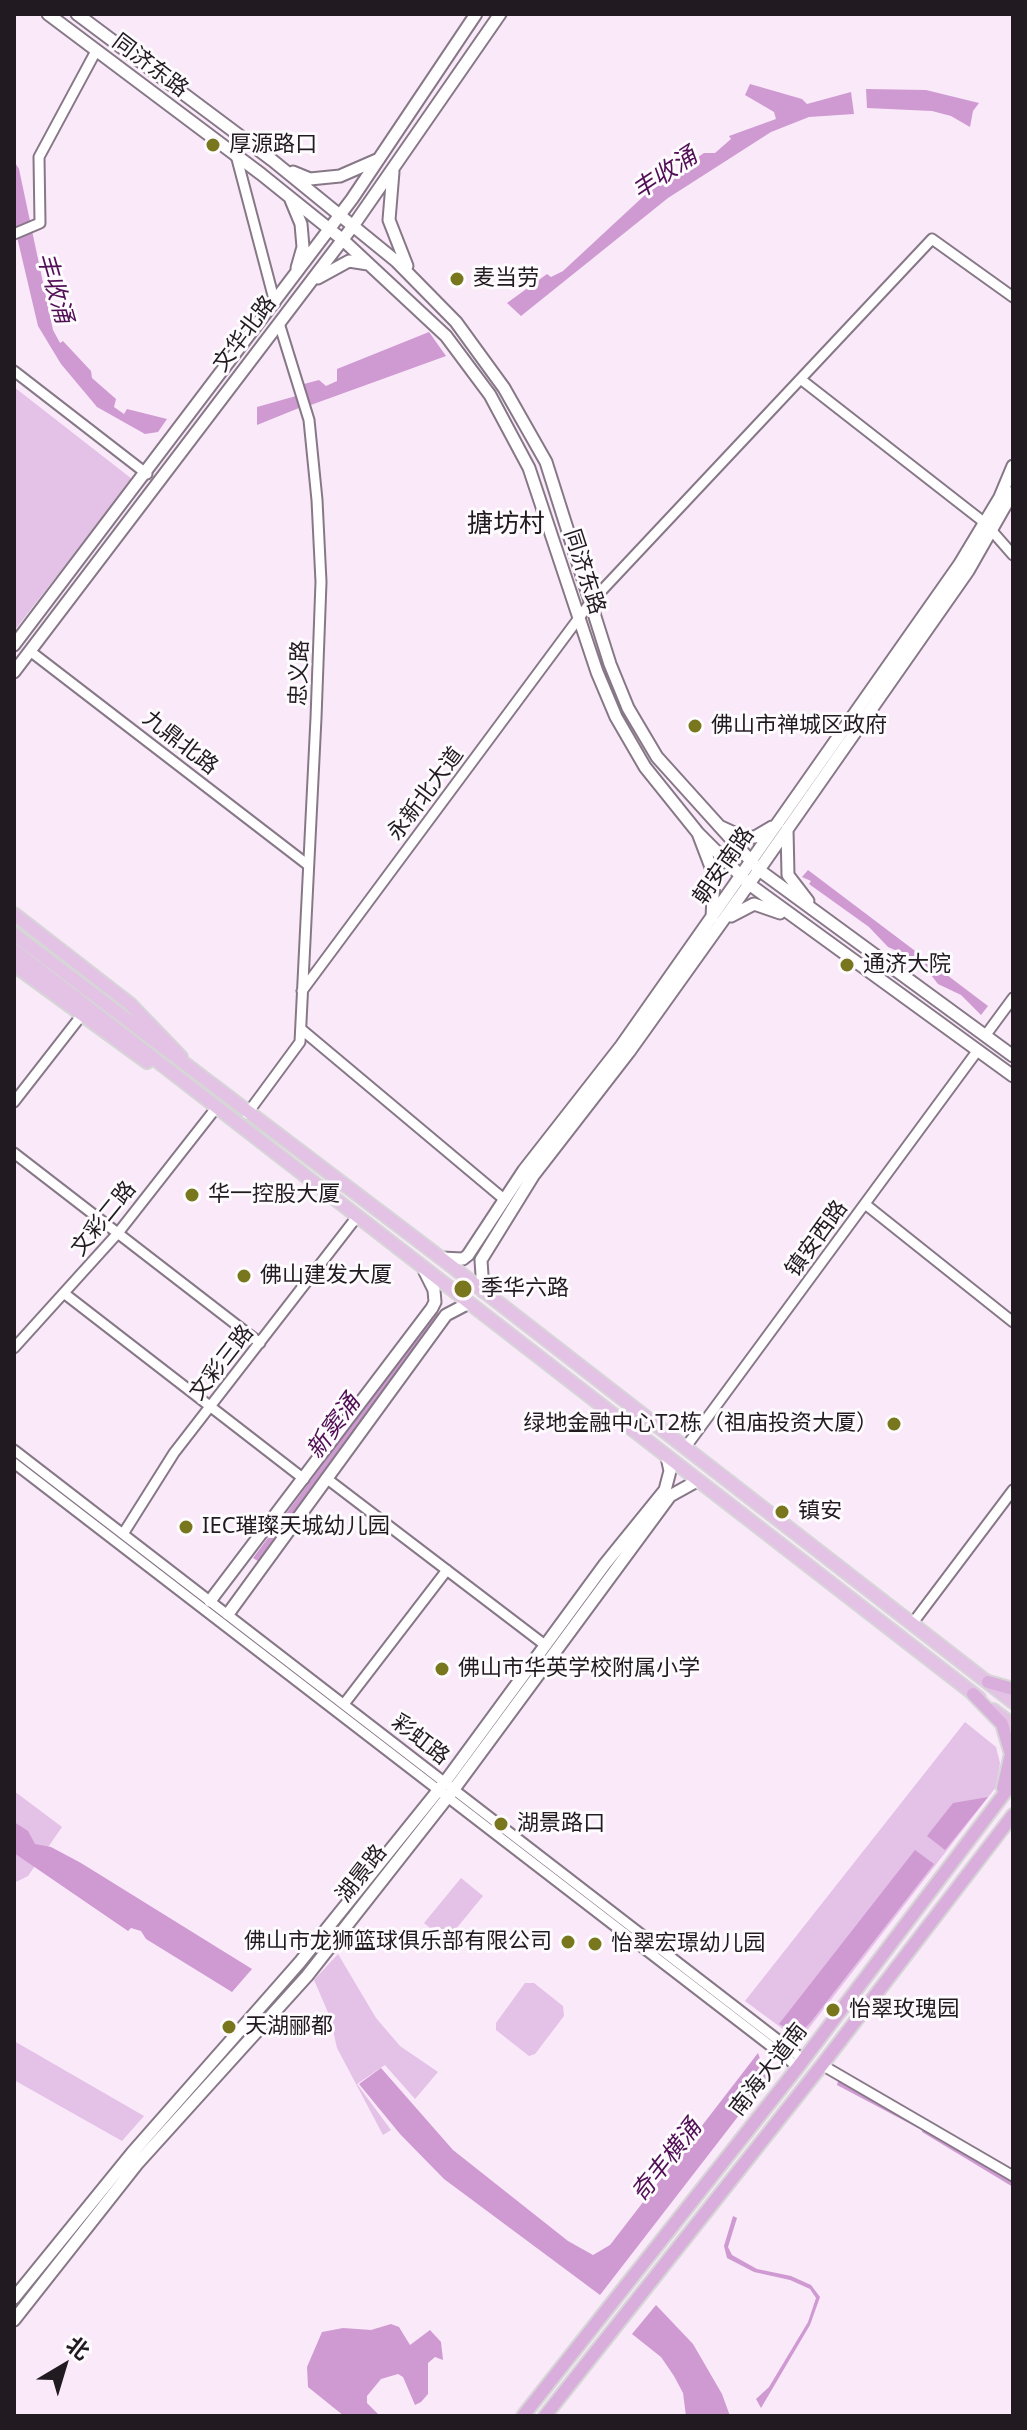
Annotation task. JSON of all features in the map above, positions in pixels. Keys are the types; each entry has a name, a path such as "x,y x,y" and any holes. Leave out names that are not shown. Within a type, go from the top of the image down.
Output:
{"highway":[{"path":"988,1682 1013,1689"},
{"path":"973,1694 1002,1724 1011,1754 1007,1778 995,1806"},
{"name":"南海大道南","path":"523,2416 801,2063 1013,1782"},
{"name":"南海大道南","path":"545,2416 822,2065 1013,1815"}],"main road":[{"name":"同济东路","path":"48,14 330,229 446,336 490,395 529,468 578,619 616,717 645,767 698,833 745,880 1013,1076"},
{"name":"同济东路","path":"77,14 340,215 412,278 456,322 504,388 546,462 590,603 628,708 657,757 755,866 1013,1056"},
{"name":"文华北路","path":"14,645 147,474 330,229 476,14"},
{"name":"文华北路","path":"14,672 343,240 500,14"},
{"path":"282,168 310,179 340,176 379,159"},
{"path":"394,167 388,198 389,220 396,245 412,278"},
{"path":"289,196 301,224 303,247 295,276"},
{"path":"308,285 335,266 349,261 370,264"},
{"name":"朝安南路","path":"989,527 1013,466"},
{"name":"朝安南路","path":"483,1291 481,1260 533,1176 629,1052 1013,492"},
{"path":"713,822 743,837 755,837 783,824 788,875 821,916"},
{"path":"698,833 714,875 717,921 754,904 797,921"},
{"path":"14,914 130,1004 216,1108 1013,1725"},
{"name":"朝安南路","path":"441,1258 463,1259 468,1255 505,1200 717,921"},
{"path":"14,934 193,1080"},
{"path":"14,950 193,1080 247,1114 441,1258 1013,1702"},
{"path":"14,965 130,1051 193,1080"},
{"path":"210,1601 432,1308 434,1290 425,1272"},
{"path":"443,1319 467,1304"},
{"path":"224,1620 443,1319 446,1312 444,1306 432,1308"},
{"name":"湖景路","path":"14,2298 132,2153 446,1790 545,1645 665,1490 670,1471 667,1457"},
{"name":"湖景路","path":"14,2320 137,2164 307,1976 670,1496 697,1481"},
{"path":"250,1550 253,1565 267,1559"}],"street":[{"path":"14,234 40,223 39,157 96,51"},
{"path":"236,155 275,303"},
{"name":"永新北大道","path":"302,991 590,603 803,381 932,239 1013,297"},
{"name":"忠义路","path":"247,1114 300,1042 321,582 307,415 279,323"},
{"path":"14,371 147,474"},
{"path":"803,381 989,527 1013,555"},
{"name":"九鼎北路","path":"30,651 308,865"},
{"path":"985,1036 1013,998"},
{"path":"14,1102 81,1016"},
{"path":"301,1029 505,1200"},
{"name":"镇安西路","path":"685,1448 978,1050"},
{"name":"文彩二路","path":"14,1348 118,1233 216,1108"},
{"path":"14,1153 260,1343"},
{"path":"865,1204 1013,1322"},
{"name":"文彩三路","path":"123,1534 174,1453 356,1218"},
{"path":"65,1294 304,1479"},
{"name":"彩虹路","path":"14,1450 210,1601 224,1620 344,1704 446,1790"},
{"name":"彩虹路","path":"14,1463 224,1620 801,2063"},
{"path":"326,1478 545,1645"},
{"path":"912,1624 1013,1490"},
{"path":"344,1704 447,1570"},
{"path":"822,2065 1013,2176"}],"shaded area":[{"path":"750,84 802,99 807,104 851,92 854,114 809,117 771,132 668,198 521,316 507,303 547,274 551,277 563,271 646,194 704,153 715,153 731,139 729,136 776,119 774,112 745,95"},
{"path":"866,89 926,90 979,103 973,111 970,127 951,116 932,111 867,108"},
{"path":"14,161 19,169 53,330 60,343 63,341 91,371 92,378 116,399 114,407 124,414 127,409 167,419 158,432 145,434 97,407 61,364 38,326 14,224"},
{"path":"429,332 446,356 308,406 304,384 319,380 326,386 337,381 337,369"},
{"path":"14,387 132,479 14,631"},
{"path":"296,396 299,408 257,425 257,407"},
{"path":"808,870 988,1006 981,1015 961,995 938,984 920,961 888,947 869,927 809,884 811,881 802,877"},
{"path":"436,1312 440,1314 258,1561 253,1558"},
{"path":"965,1722 996,1747 1000,1763 996,1787 799,2041 745,2001"},
{"path":"14,1791 62,1827 28,1876 14,1883"},
{"path":"988,1797 945,1850 927,1836 953,1803"},
{"path":"14,1822 28,1831 35,1844 51,1847 81,1863 252,1969 232,1992 146,1939 141,1931 131,1928 128,1931 14,1853"},
{"path":"915,1850 934,1864 810,2023 803,2030 794,2032 779,2024"},
{"path":"461,1878 483,1896 446,1941 424,1923"},
{"path":"338,1954 376,2018 400,2046 438,2072 415,2099 385,2065 357,2084 391,2130 383,2135 337,2048 330,2017 314,1980"},
{"path":"525,1983 534,1983 563,2006 564,2016 535,2054 529,2056 496,2030 496,2023"},
{"path":"14,2041 144,2116 122,2141 14,2080"},
{"path":"758,2053 767,2079 600,2295 444,2179 400,2134 359,2084 381,2068 453,2150 568,2241 593,2255 610,2245"},
{"path":"838,2081 917,2124 918,2128 837,2085"},
{"path":"923,2128 1013,2180 1013,2187 922,2132"},
{"path":"733,2216 737,2218 728,2247 732,2255 757,2269 791,2276 811,2285 820,2297 810,2325 761,2408 756,2399 769,2387 808,2322 816,2298 810,2289 790,2280 754,2272 727,2258 724,2246"},
{"path":"656,2305 693,2344 722,2394 730,2416 686,2416 683,2393 674,2376 661,2357 632,2334"},
{"path":"391,2324 399,2327 410,2345 430,2330 441,2342 443,2360 435,2357 428,2363 428,2394 421,2402 415,2405 403,2377 398,2374 381,2379 367,2396 367,2403 380,2416 344,2416 308,2387 307,2367 322,2332 343,2328 371,2330"}],"place":[{"name":"厚源路口","path":"213,145"},
{"name":"麦当劳","path":"457,279"},
{"name":"佛山市禅城区政府","path":"695,726"},
{"name":"通济大院","path":"847,965"},
{"name":"华一控股大厦","path":"192,1195"},
{"name":"佛山建发大厦","path":"244,1276"},
{"name":"季华六路","path":"463,1289"},
{"name":"绿地金融中心T2栋（祖庙投资大厦）","path":"894,1424"},
{"name":"镇安","path":"782,1512"},
{"name":"IEC璀璨天城幼儿园","path":"186,1527"},
{"name":"佛山市华英学校附属小学","path":"442,1669"},
{"name":"湖景路口","path":"501,1824"},
{"name":"佛山市龙狮篮球俱乐部有限公司","path":"568,1942"},
{"name":"怡翠宏璟幼儿园","path":"595,1944"},
{"name":"怡翠玫瑰园","path":"833,2010"},
{"name":"天湖郦都","path":"229,2027"}],"district":[{"name":"搪坊村","path":"506,525"}],"water label":[{"name":"丰收涌","path":"665,174"},
{"name":"丰收涌","path":"54,288"},
{"name":"新窦涌","path":"334,1427"},
{"name":"奇丰横涌","path":"667,2161"}]}
